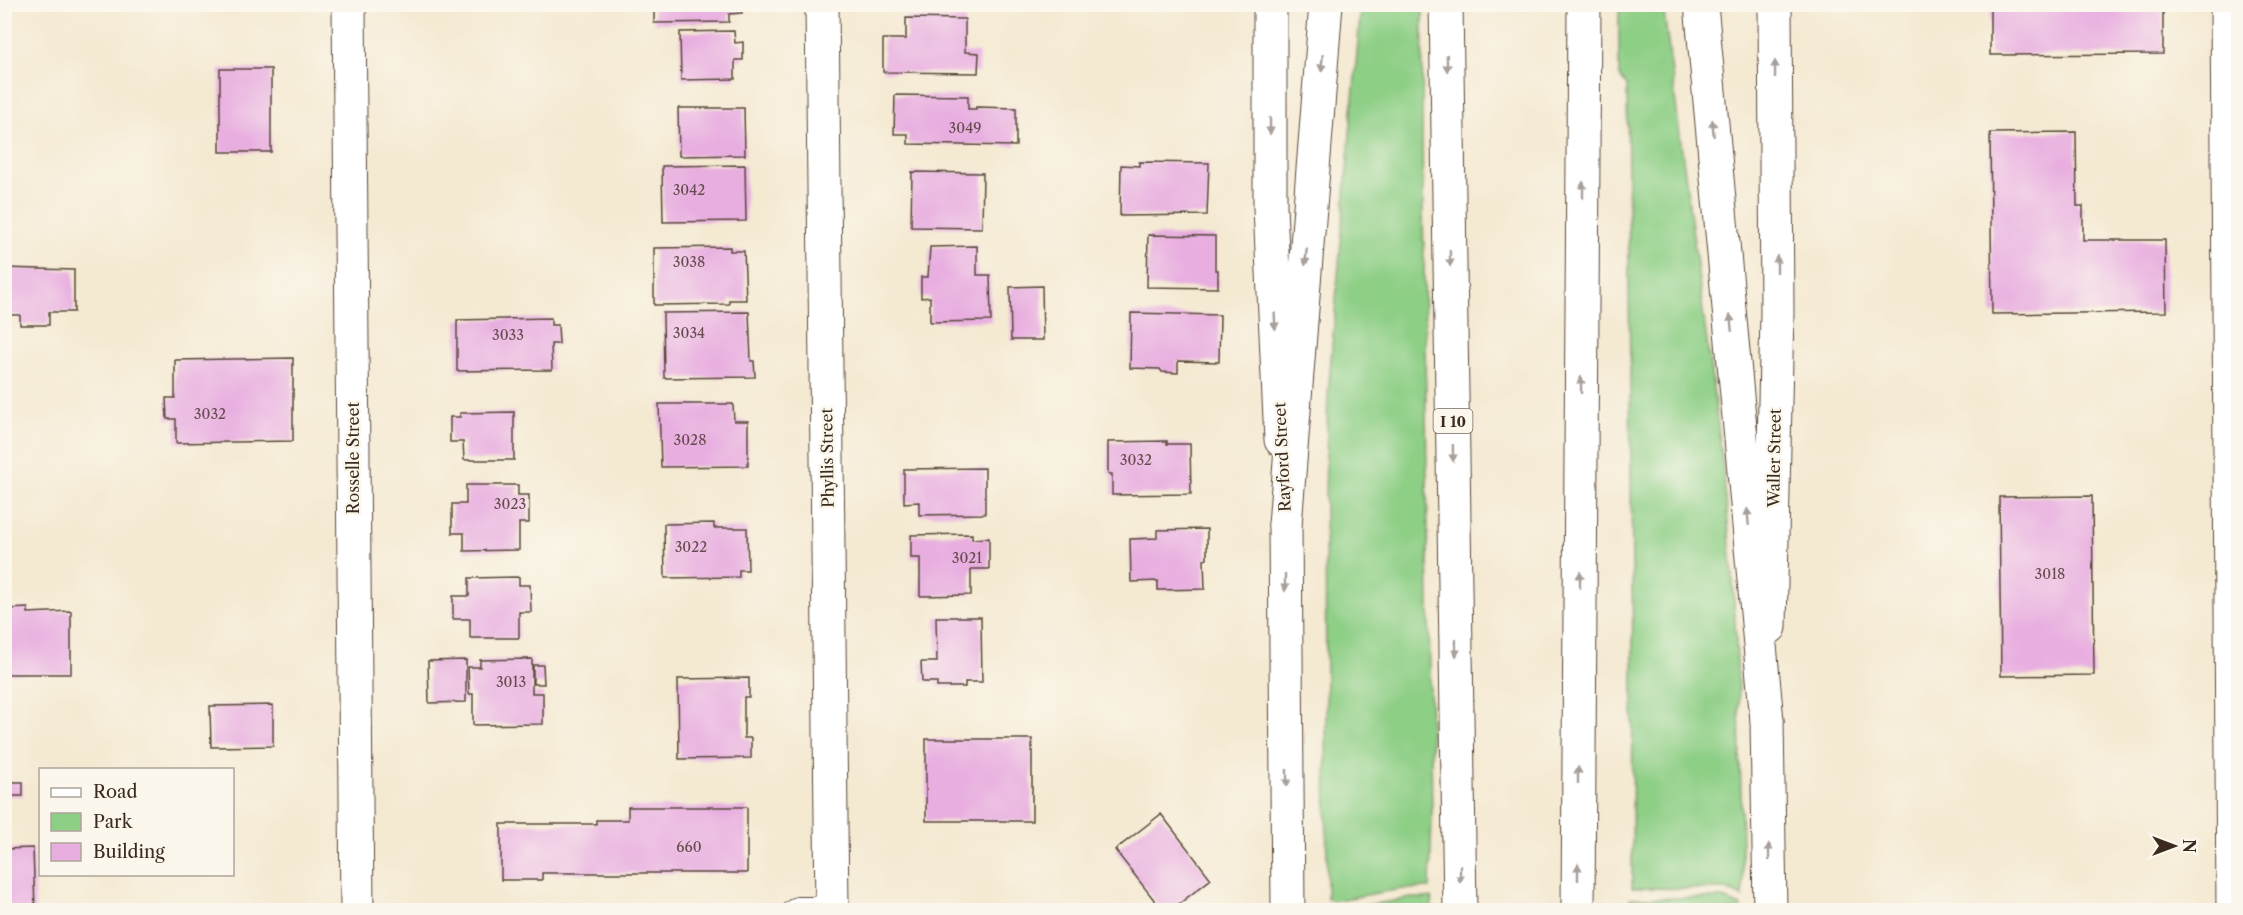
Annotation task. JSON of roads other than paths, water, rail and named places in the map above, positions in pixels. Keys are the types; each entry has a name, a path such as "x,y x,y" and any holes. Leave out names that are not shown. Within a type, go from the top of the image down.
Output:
{"main road":[{"name":"Rosselle Street","path":"349,4 357,910"},
{"name":"Phyllis Street","path":"822,4 832,908"},
{"name":"Rayford Street","path":"1270,4 1270,208 1285,525 1288,910"},
{"path":"1285,525 1326,4"},
{"name":"I 10","path":"1446,4 1460,910"},
{"path":"1578,910 1584,4"},
{"path":"1701,4 1767,721"},
{"name":"Waller Street","path":"1770,910 1767,721 1777,313 1775,4"},
{"path":"2227,4 2233,136 2235,646 2233,910"}],"lane":[{"path":"791,910 797,906 832,908"}]}
